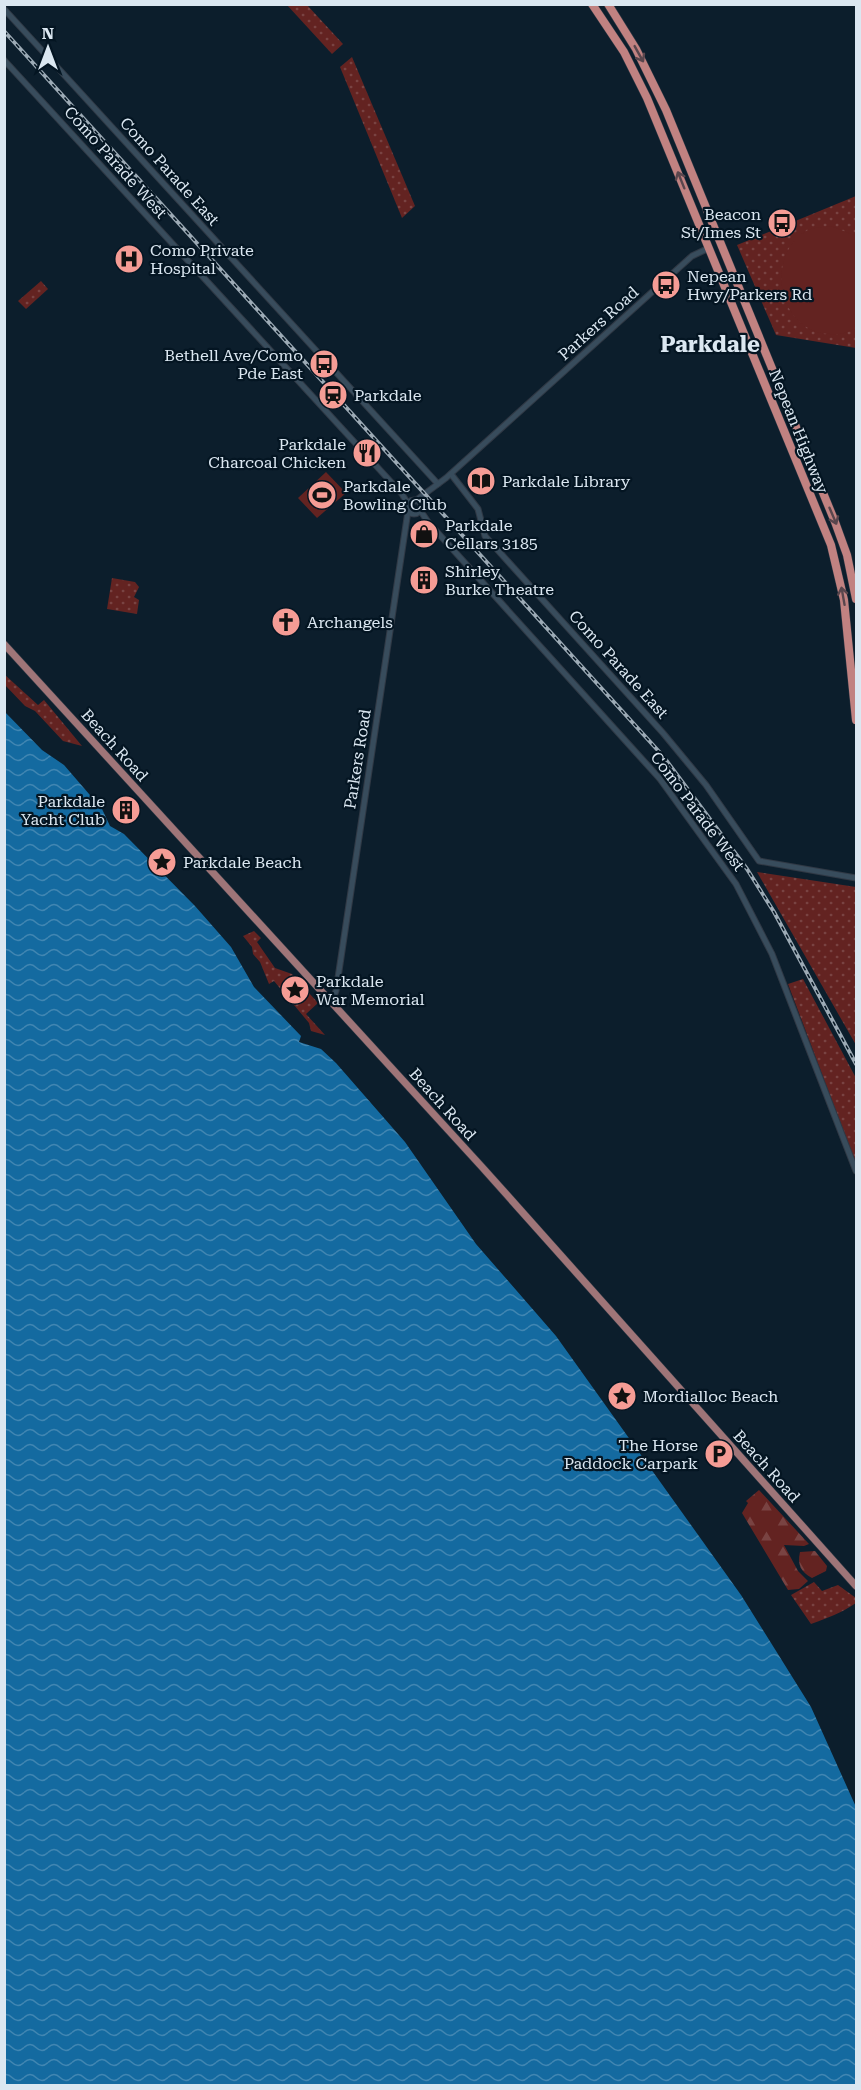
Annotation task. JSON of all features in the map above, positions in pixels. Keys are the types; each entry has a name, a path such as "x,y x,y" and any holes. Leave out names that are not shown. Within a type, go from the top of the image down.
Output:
{"highway":[{"name":"Nepean Highway","path":"592,4 609,27 639,81 831,545 844,600 854,673 856,720"},
{"name":"Nepean Highway","path":"608,4 650,74 721,244 840,533 856,599"},
{"path":"709,248 721,244"}],"main road":[{"name":"Beach Road","path":"4,644 331,1002 856,1586"}],"street":[{"name":"Como Parade East","path":"4,9 438,484"},
{"name":"Como Parade West","path":"4,60 428,522 660,779 721,862 763,934 856,1171"},
{"name":"Parkers Road","path":"331,1002 337,980 407,520 414,507 438,484 692,256 709,248"},
{"name":"Como Parade East","path":"448,476 478,509 485,536 663,733 706,786 757,858 764,864 856,878"}],"green space":[{"path":"287,5 307,5 343,44 332,54"},
{"path":"352,57 415,206 402,218 340,67"},
{"path":"856,196 856,348 776,335 737,245"},
{"path":"831,226 856,236 856,327 837,334 812,330 798,320 788,307 783,290 782,273 785,256 794,241 808,230"},
{"path":"41,281 48,289 26,309 18,301"},
{"name":"Parkdale Bowling Club","path":"326,472 346,493 317,518 298,498"},
{"path":"112,578 135,582 139,587 134,597 139,600 137,614 107,609"},
{"path":"4,674 38,705 44,700 82,746 63,741 35,711 25,706 5,685"},
{"path":"757,872 856,887 856,1045"},
{"path":"254,931 261,938 257,942 275,968 292,974 318,1003 306,1014 325,1035 311,1031 309,1023 274,981 269,984 260,962 253,954 252,947 243,936"},
{"path":"803,979 856,1078 856,1164 788,984"},
{"path":"759,1490 809,1544 784,1545 798,1571 808,1581 799,1589 788,1590 742,1513 748,1503 746,1501"},
{"path":"815,1551 827,1566 826,1571 812,1578 801,1568 799,1557 800,1552"},
{"path":"814,1582 822,1591 838,1585 856,1598 856,1603 811,1624 791,1595"}],"water":[{"path":"4,711 42,750 64,765 102,809 110,826 124,834 195,906 231,947 254,987 301,1036 299,1042 321,1049 336,1063 405,1142 476,1244 556,1336 741,1595 811,1707 856,1807 856,2085 5,2085"}],"railway":[{"path":"4,31 663,756 747,869 774,912 856,1064"}],"place":[{"name":"Beacon St/Imes St","path":"782,223"},
{"name":"Como Private Hospital","path":"129,259"},
{"name":"Nepean Hwy/Parkers Rd","path":"666,285"},
{"name":"Bethell Ave/Como Pde East","path":"324,364"},
{"name":"Parkdale","path":"333,395"},
{"name":"Parkdale Charcoal Chicken","path":"367,453"},
{"name":"Parkdale Library","path":"481,481"},
{"name":"Parkdale Bowling Club","path":"322,495"},
{"name":"Parkdale Cellars 3185","path":"424,534"},
{"name":"Shirley Burke Theatre","path":"424,580"},
{"name":"Archangels","path":"286,622"},
{"name":"Parkdale Yacht Club","path":"126,810"},
{"name":"Parkdale Beach","path":"162,862"},
{"name":"Parkdale War Memorial","path":"295,990"},
{"name":"Mordialloc Beach","path":"622,1396"},
{"name":"The Horse Paddock Carpark","path":"719,1454"}],"district":[{"name":"Parkdale","path":"710,344"}]}
